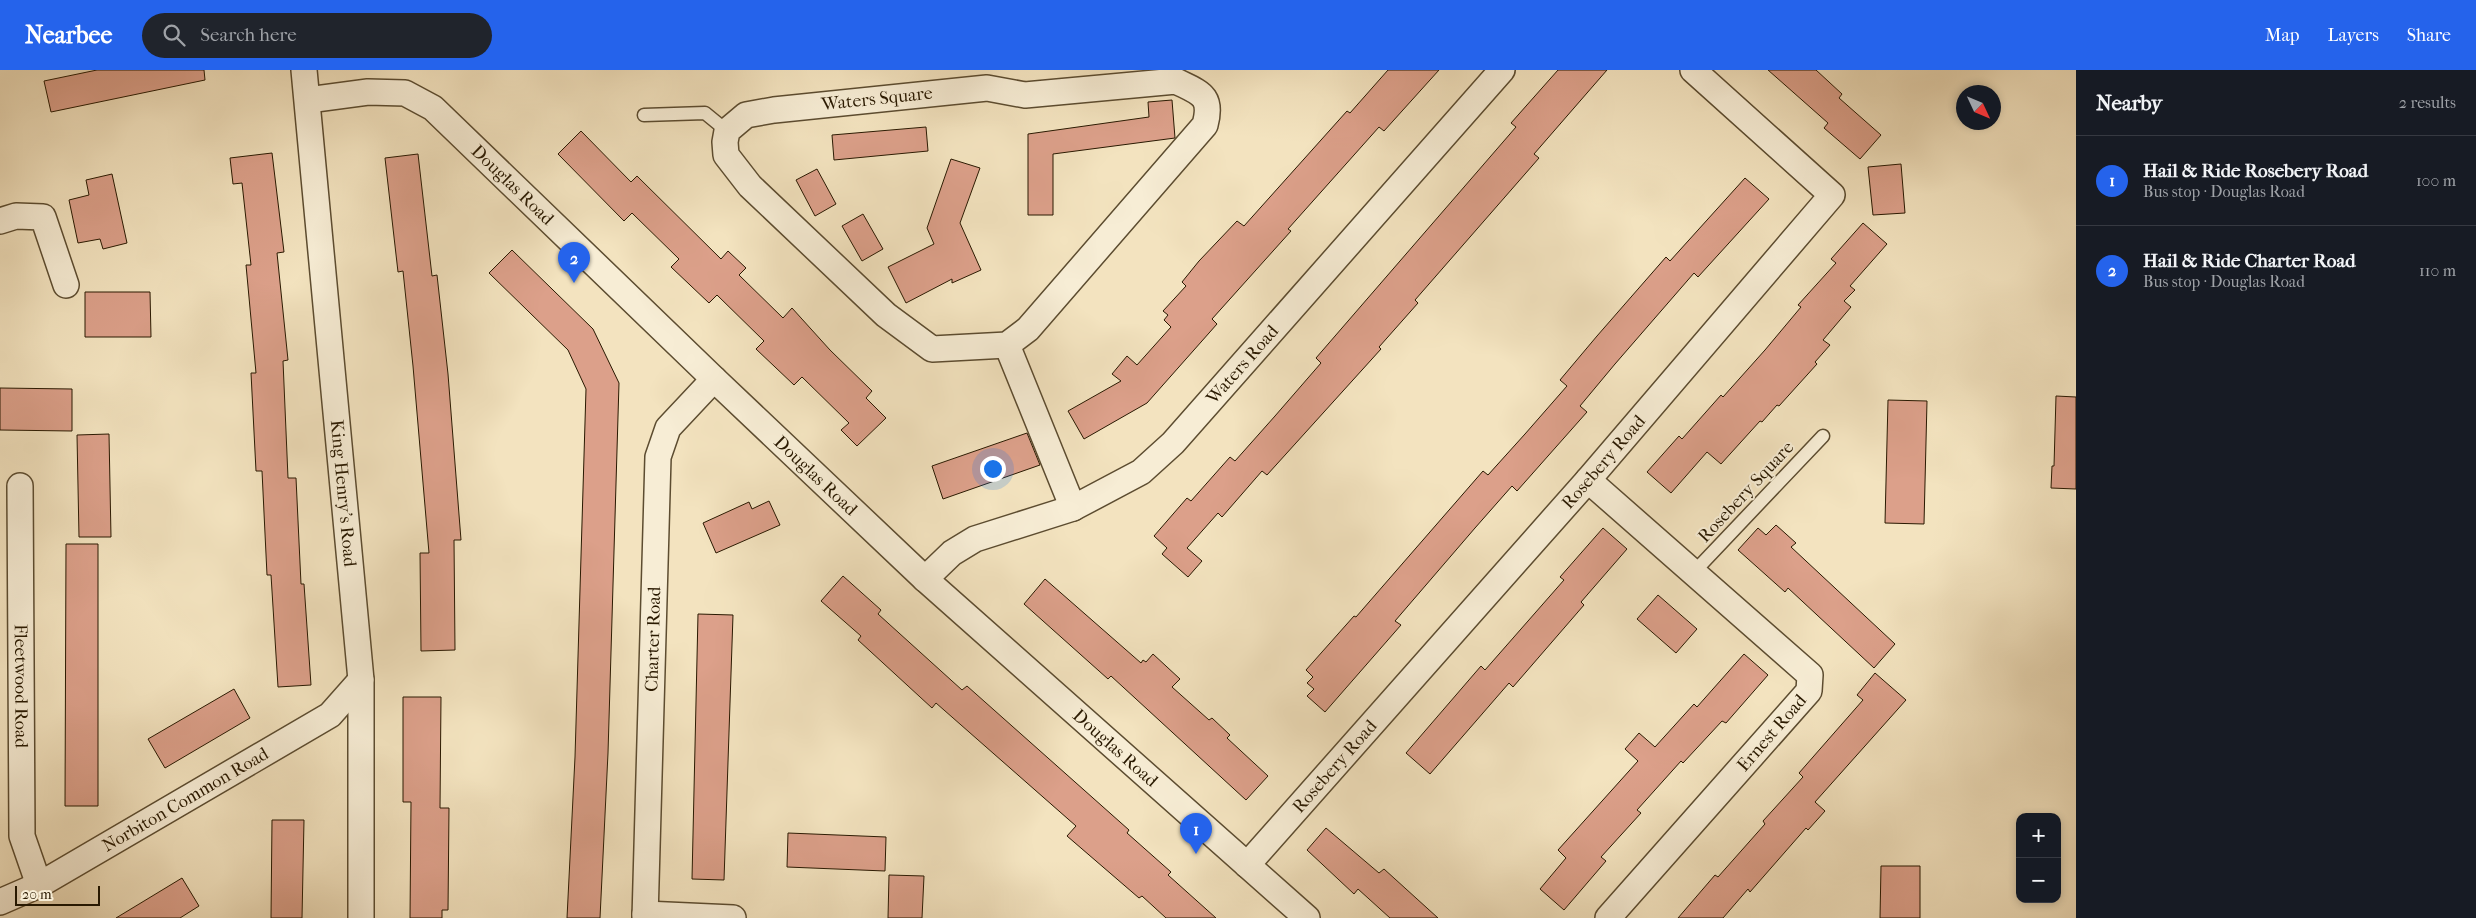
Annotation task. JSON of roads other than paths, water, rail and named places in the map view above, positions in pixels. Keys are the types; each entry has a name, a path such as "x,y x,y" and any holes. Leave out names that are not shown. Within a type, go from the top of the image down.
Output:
{"street":[{"name":"King Henry's Road","path":"304,70 361,680 361,918"},
{"name":"Waters Road","path":"925,579 952,553 975,539 1073,508 1140,472 1173,443 1502,70"},
{"name":"Rosebery Road","path":"1247,865 1588,480 1832,195 1693,70"},
{"name":"Waters Square","path":"728,131 746,115 774,110 986,88 1025,96 1176,81 1202,94 1209,109 1205,125 1028,329 1007,345"},
{"name":"Douglas Road","path":"308,100 368,92 405,93 433,108 714,380 925,579 1307,918"},
{"path":"728,131 725,142 726,155 750,186 886,315 932,349 1007,345 1073,508"},
{"path":"0,220 16,216 43,217 66,286"},
{"name":"Charter Road","path":"645,916 658,457 668,428 714,380"},
{"name":"Ernest Road","path":"1588,480 1810,675 1809,691 1608,918"},
{"name":"Fleetwood Road","path":"20,486 11,631 22,836 39,884"},
{"name":"Norbiton Common Road","path":"6,906 39,884 330,715 361,680"},
{"path":"645,916 733,918"}],"lane":[{"path":"644,115 705,113 728,131"},
{"name":"Rosebery Square","path":"1694,572 1823,436"}],"place":[{"name":"Hail & Ride Charter Road","path":"574,283"},
{"name":"Hail & Ride Rosebery Road","path":"1196,854"}]}
